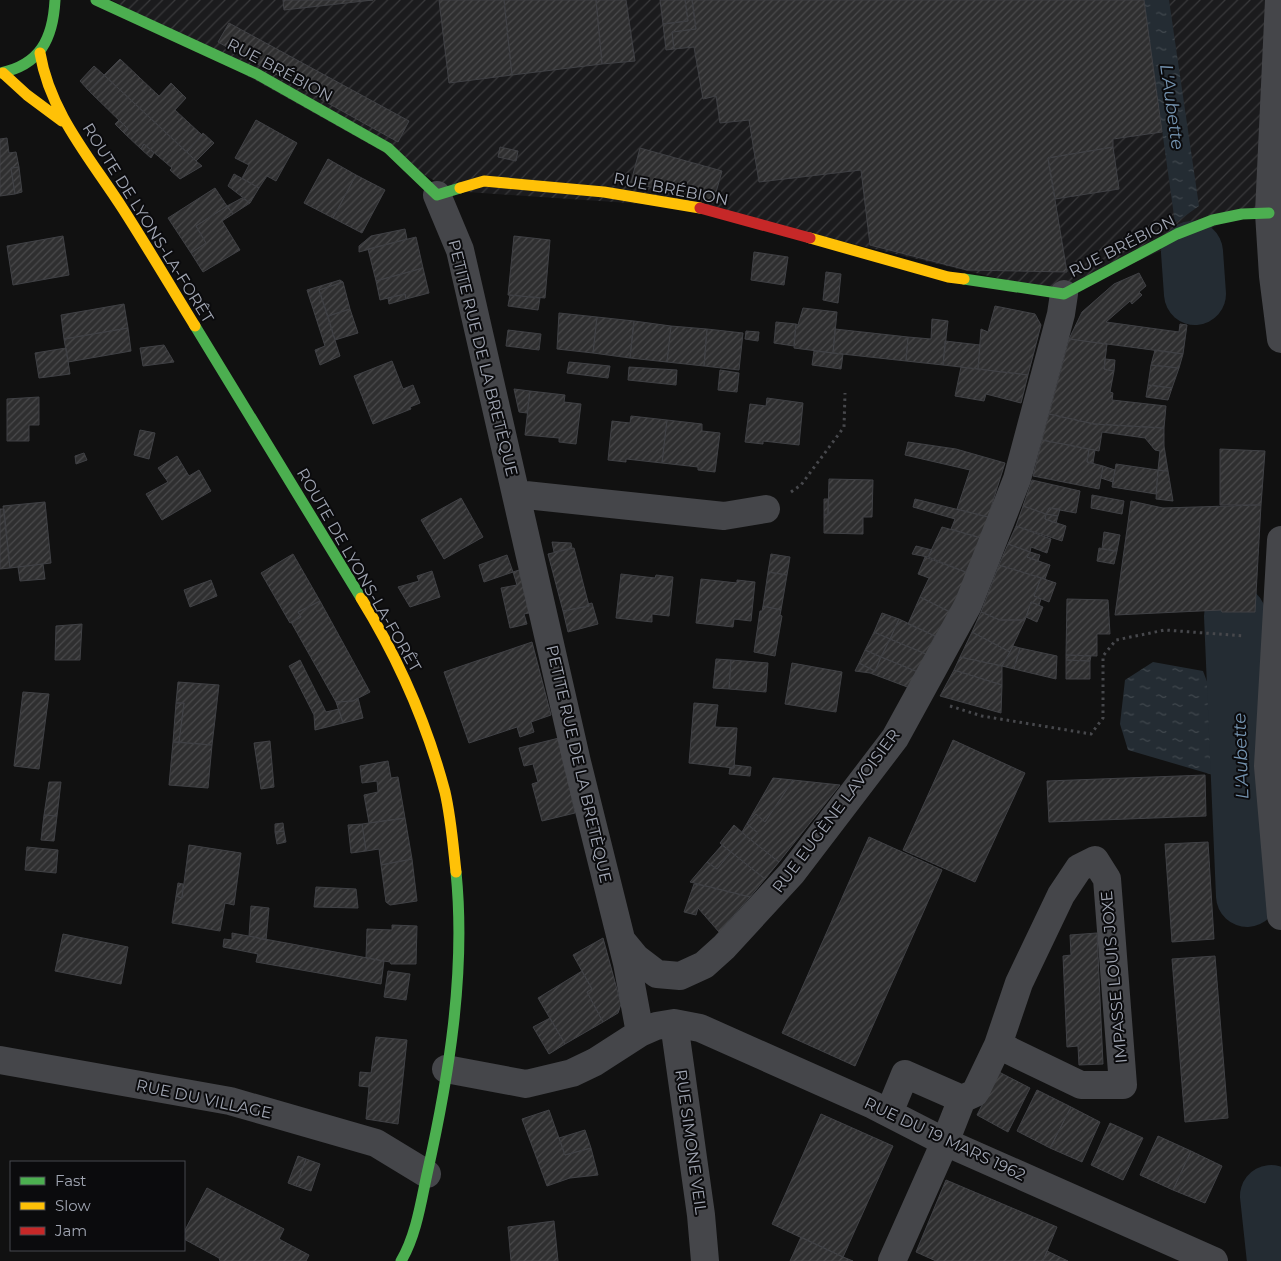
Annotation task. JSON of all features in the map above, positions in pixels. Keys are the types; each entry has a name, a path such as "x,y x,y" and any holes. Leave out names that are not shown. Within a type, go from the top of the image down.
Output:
{"main road":[{"path":"2,73 29,62 40,53 50,37 55,19 55,0"},
{"name":"RUE BRÉBION","path":"96,0 123,10 257,74 341,121 388,148 437,195 484,181 604,192 702,208 948,277 1064,294 1177,234 1213,220 1242,214 1269,213"},
{"name":"ROUTE DE LYONS-LA-FORÊT","path":"40,53 44,76 65,123 133,226 364,603 403,675 427,737 445,793 453,842 459,950 456,1005 439,1121 409,1242 401,1261"},
{"name":"ROUTE DE LYONS-LA-FORÊT","path":"2,73 65,123"}],"street":[{"path":"1279,0 1269,213 1273,276 1281,338"},
{"name":"PETITE RUE DE LA BRETÈQUE","path":"437,195 460,250 577,762 622,941 640,1033"},
{"name":"RUE EUGÈNE LAVOISIER","path":"622,941 636,958 657,974 680,976 704,964 724,947 792,873 894,738 968,606 1018,479 1061,314 1064,294"},
{"name":"PETITE RUE DE LA BRETÈQUE","path":"516,494 724,516 766,510"},
{"path":"1281,540 1268,766 1281,916"},
{"name":"IMPASSE LOUIS JOXE","path":"892,1261 962,1099 975,1093 998,1045 1019,983 1061,895 1079,868 1096,860 1106,879 1123,1085 1081,1085 998,1045"},
{"path":"446,1070 526,1084 580,1069 596,1062 640,1033 656,1026 674,1023"},
{"name":"RUE DU 19 MARS 1962","path":"674,1023 700,1028 889,1113 945,1142 1214,1261"},
{"name":"RUE SIMONE VEIL","path":"674,1023 701,1215 705,1261"},
{"name":"RUE DU VILLAGE","path":"0,1060 230,1101 376,1143 427,1174"},
{"path":"889,1113 905,1074 962,1099"}],"path":[{"path":"766,510 801,485 844,427 845,393"},
{"path":"918,696 982,716 1091,734 1103,718 1103,656 1116,640 1165,630 1276,630"}],"shaded area":[{"path":"112,0 1281,0 1281,213 1243,214 1064,294 702,208 453,191"}],"water":[{"path":"1144,0 1169,0 1199,206 1175,223"},
{"path":"1153,662 1203,671 1214,700 1220,777 1128,750 1120,724 1125,680"}],"building":[{"path":"283,0 373,0 284,10"},
{"path":"439,0 504,0 512,75 449,83"},
{"path":"504,0 596,0 602,64 512,75"},
{"path":"596,0 626,0 635,61 602,64"},
{"path":"660,0 685,0 688,21 663,24"},
{"path":"685,0 692,0 696,29 672,32 674,49 666,50 663,24 688,21"},
{"path":"692,0 1144,0 1162,132 1113,139 1113,147 1048,158 1067,272 967,270 870,245 861,170 759,182 749,120 720,123 716,96 703,99 694,47 674,49 672,32 696,29"},
{"path":"229,23 409,121 398,142 218,42"},
{"path":"120,59 159,96 171,83 186,98 175,110 202,135 187,152 104,75"},
{"path":"94,66 104,75 89,91 80,81"},
{"path":"104,75 202,166 180,179 170,170 172,168 144,144 141,149 124,133 128,129 89,91"},
{"path":"119,120 128,129 124,133 115,124"},
{"path":"256,120 297,143 276,181 267,176 259,188 242,178 249,165 235,158"},
{"path":"203,133 214,143 196,161 187,152"},
{"path":"7,138 9,153 16,152 19,167 11,168 15,194 0,196 0,139"},
{"path":"144,144 154,153 151,158 141,149"},
{"path":"500,147 518,151 516,161 498,157"},
{"path":"1113,147 1119,189 1055,199 1048,158"},
{"path":"640,148 722,171 713,203 631,182"},
{"path":"328,159 356,175 333,218 304,203"},
{"path":"19,167 22,192 15,194 11,168"},
{"path":"234,174 259,188 250,203 228,186"},
{"path":"356,175 385,190 362,233 333,218"},
{"path":"215,188 227,206 196,226 206,243 191,253 168,218"},
{"path":"242,198 250,203 233,214 227,206"},
{"path":"227,206 233,214 222,221 240,250 203,272 191,253 206,243 196,226"},
{"path":"405,229 407,239 359,252 359,246 371,236"},
{"path":"63,236 69,275 13,285 7,246"},
{"path":"514,236 550,240 545,298 508,295"},
{"path":"416,237 423,268 376,281 368,249"},
{"path":"754,252 788,257 784,285 751,280"},
{"path":"423,268 429,293 406,299 405,294 380,300 376,281"},
{"path":"826,272 841,274 838,303 823,300"},
{"path":"1139,273 1146,286 1139,292 1142,295 1132,304 1130,301 1106,322 1179,332 1180,324 1187,325 1183,354 1069,339 1082,312 1114,284"},
{"path":"340,280 343,282 319,290 340,356 320,365 315,350 325,346 307,290"},
{"path":"343,282 350,309 328,316 319,290"},
{"path":"405,294 406,299 389,304 388,298"},
{"path":"510,295 540,298 538,310 508,306"},
{"path":"124,304 128,328 64,339 61,315"},
{"path":"995,306 1035,314 1041,325 1028,375 978,369 981,329 988,332"},
{"path":"803,308 837,312 833,353 794,348 796,324 798,325"},
{"path":"350,309 358,333 335,340 328,316"},
{"path":"559,313 597,317 593,353 557,349"},
{"path":"597,317 634,321 630,358 593,353"},
{"path":"932,319 948,321 943,365 906,361 908,337 931,339"},
{"path":"634,321 671,326 667,362 630,358"},
{"path":"776,322 796,324 794,346 774,343"},
{"path":"671,326 707,329 704,366 667,362"},
{"path":"128,328 131,351 68,362 64,339"},
{"path":"707,329 743,333 739,370 704,366"},
{"path":"835,329 908,337 906,361 833,353"},
{"path":"508,330 541,334 539,350 506,346"},
{"path":"746,331 759,332 758,341 745,339"},
{"path":"1069,339 1107,344 1104,369 1114,371 1110,392 1113,393 1112,400 1166,406 1164,428 1094,424 1049,414"},
{"path":"945,341 980,345 978,369 943,365"},
{"path":"164,345 174,362 143,366 140,348"},
{"path":"66,348 70,374 39,378 35,353"},
{"path":"1155,350 1183,354 1179,368 1151,365"},
{"path":"814,351 843,354 841,369 812,365"},
{"path":"1105,359 1115,360 1114,371 1104,369"},
{"path":"392,361 403,389 413,385 420,403 410,407 411,409 373,424 354,376"},
{"path":"569,362 610,366 608,378 567,373"},
{"path":"1151,365 1179,368 1172,388 1148,385"},
{"path":"629,367 677,370 676,385 628,380"},
{"path":"961,367 1028,375 1021,403 986,394 984,401 955,396"},
{"path":"720,370 739,373 737,392 718,390"},
{"path":"1148,385 1172,388 1168,400 1146,397"},
{"path":"514,389 530,391 527,413 519,412"},
{"path":"530,391 565,395 564,402 581,404 576,444 559,442 559,438 525,435"},
{"path":"39,397 39,425 29,425 29,441 7,441 7,399"},
{"path":"767,398 803,403 799,445 763,441 763,444 745,442 750,404 766,406"},
{"path":"1049,414 1094,424 1164,428 1164,446 1168,471 1158,470 1160,451 1155,450 1145,438 1102,432 1099,451 1042,440"},
{"path":"631,416 667,420 662,463 626,459 626,462 608,460 612,421 630,423"},
{"path":"667,420 702,424 702,431 720,433 715,472 698,470 698,467 662,463"},
{"path":"140,430 155,433 149,459 134,455"},
{"path":"1042,440 1089,449 1087,462 1103,466 1099,489 1033,476"},
{"path":"908,442 956,449 1005,463 988,517 957,509 970,470 905,455"},
{"path":"1089,449 1095,450 1093,463 1087,462"},
{"path":"1220,449 1265,451 1261,505 1220,505"},
{"path":"84,453 87,460 76,464 75,456"},
{"path":"177,456 189,476 199,470 211,491 162,520 146,494 168,482 158,468"},
{"path":"1116,464 1158,470 1156,494 1112,487"},
{"path":"1103,466 1115,470 1113,482 1101,478"},
{"path":"1158,470 1168,471 1173,501 1156,499"},
{"path":"829,479 873,480 872,517 863,517 863,534 824,533 824,515 828,515"},
{"path":"1032,480 1080,491 1076,513 1049,508 1046,514 1023,506"},
{"path":"1092,495 1124,501 1122,514 1091,508"},
{"path":"461,498 483,537 444,559 421,520"},
{"path":"824,499 828,499 828,515 824,515"},
{"path":"915,499 988,517 981,538 951,529 955,519 913,507"},
{"path":"1131,501 1163,508 1261,505 1255,612 1222,612 1221,610 1115,615"},
{"path":"45,502 51,563 10,568 3,506"},
{"path":"1023,506 1046,514 1045,519 1066,526 1062,541 1016,526"},
{"path":"1049,508 1060,509 1058,516 1046,514"},
{"path":"0,509 4,509 10,568 0,569"},
{"path":"1046,514 1058,516 1056,523 1045,519"},
{"path":"1016,526 1051,539 1047,553 1031,547 1030,552 1008,544"},
{"path":"942,527 981,538 966,572 928,557"},
{"path":"1104,532 1120,535 1117,551 1102,549"},
{"path":"552,542 571,543 572,548 554,552"},
{"path":"1008,544 1030,552 1027,557 1050,565 1045,579 999,565"},
{"path":"916,546 932,550 928,557 912,554"},
{"path":"574,548 589,606 563,611 548,554"},
{"path":"1099,548 1117,551 1114,564 1097,561"},
{"path":"1030,552 1040,555 1038,561 1027,557"},
{"path":"293,554 320,601 298,612 301,617 290,623 261,573"},
{"path":"771,554 790,557 787,575 768,572"},
{"path":"507,555 513,572 484,582 479,565"},
{"path":"925,557 968,573 950,612 920,597 929,578 918,574"},
{"path":"43,564 45,579 20,581 18,567"},
{"path":"999,565 1041,578 1034,596 1041,599 1039,605 1031,602 1025,620 1000,620 981,612"},
{"path":"519,570 529,613 524,614 527,624 510,628 501,588 517,585 513,572"},
{"path":"432,571 440,597 410,607 398,587 419,581 417,576"},
{"path":"768,572 787,575 781,610 763,606"},
{"path":"621,574 655,578 656,575 673,577 669,616 652,614 652,622 616,618"},
{"path":"1041,578 1056,583 1049,602 1034,596"},
{"path":"701,579 737,583 737,580 755,582 751,621 734,619 733,627 696,623"},
{"path":"211,580 217,596 190,607 184,590"},
{"path":"920,597 950,612 935,636 908,624"},
{"path":"1067,599 1108,600 1110,634 1097,634 1097,656 1066,655"},
{"path":"320,601 370,692 353,701 336,702 291,622 301,617 298,612"},
{"path":"1031,602 1043,607 1037,622 1026,617"},
{"path":"592,603 598,624 568,632 563,611 589,606 588,604"},
{"path":"763,606 781,610 780,615 782,616 775,656 754,652 760,611 762,611"},
{"path":"981,612 1000,620 1025,620 1010,652 972,632"},
{"path":"882,613 899,619 890,639 874,632"},
{"path":"899,619 935,636 926,654 890,639"},
{"path":"82,624 80,660 55,660 56,626"},
{"path":"874,632 890,639 881,657 865,650"},
{"path":"972,632 1010,652 1002,666 960,657"},
{"path":"890,639 926,654 918,672 881,657"},
{"path":"532,642 551,715 531,722 534,732 520,737 517,727 469,743 444,672"},
{"path":"1013,646 1020,648 1014,669 1002,666"},
{"path":"1020,648 1057,656 1056,679 1014,669"},
{"path":"865,650 881,657 875,671 859,663"},
{"path":"1066,655 1091,656 1090,661 1066,660"},
{"path":"881,657 918,672 910,688 870,673 855,671 859,663 875,671"},
{"path":"960,657 1002,666 1002,685 954,670"},
{"path":"716,659 731,660 729,689 713,688"},
{"path":"300,660 326,712 339,709 343,723 315,730 314,715 289,666"},
{"path":"731,660 768,663 766,692 729,689"},
{"path":"1066,660 1090,661 1090,679 1066,679"},
{"path":"792,663 842,672 836,712 785,704"},
{"path":"954,670 1002,685 1001,713 940,696"},
{"path":"178,682 219,685 212,745 179,742 184,703 176,703"},
{"path":"23,692 49,694 39,769 14,766"},
{"path":"358,698 363,718 343,723 336,702 353,701"},
{"path":"176,703 184,703 179,742 173,742"},
{"path":"694,703 718,705 715,727 737,728 734,768 689,763"},
{"path":"559,738 575,813 542,821 532,784 538,782 533,764 524,766 519,748"},
{"path":"953,740 1025,773 975,882 903,850"},
{"path":"270,741 274,787 261,789 254,743"},
{"path":"173,742 212,745 208,788 169,785"},
{"path":"388,761 391,778 398,777 405,818 369,823 364,795 378,792 377,781 362,783 360,766"},
{"path":"734,765 751,767 750,776 729,774 730,768 734,768"},
{"path":"1205,775 1206,816 1049,822 1047,781"},
{"path":"773,778 793,780 765,822 756,814 747,824 758,833 751,840 742,832"},
{"path":"793,780 840,785 779,862 751,840 758,833 747,824 756,814 765,822"},
{"path":"49,782 61,782 57,816 44,815"},
{"path":"44,815 57,816 54,841 41,840"},
{"path":"405,818 412,859 381,865 379,849 366,851 362,824"},
{"path":"283,823 284,831 275,832 275,824"},
{"path":"362,824 366,851 351,853 348,825"},
{"path":"734,825 746,836 731,852 720,843"},
{"path":"284,831 286,842 277,844 275,832"},
{"path":"746,836 779,862 765,879 731,852"},
{"path":"869,837 942,870 855,1066 782,1033"},
{"path":"1208,842 1214,939 1172,942 1165,844"},
{"path":"189,845 241,853 234,905 225,903 220,931 172,923 176,896 182,898"},
{"path":"722,845 731,852 717,869 707,862"},
{"path":"27,847 58,850 56,873 25,870"},
{"path":"731,852 765,879 750,897 690,882 707,862 717,869"},
{"path":"412,859 417,901 390,905 386,902 381,865"},
{"path":"178,883 183,884 182,898 176,896"},
{"path":"694,884 750,897 719,932 698,908 696,915 684,912"},
{"path":"316,887 356,889 358,908 314,907"},
{"path":"251,906 269,908 266,940 249,936"},
{"path":"392,925 417,926 416,964 391,964 390,962 366,958 367,929 392,930"},
{"path":"232,933 384,961 381,984 256,962 258,954 223,947 224,939 232,940"},
{"path":"1097,933 1103,1064 1079,1065 1078,1046 1067,1047 1063,956 1071,955 1070,935"},
{"path":"63,934 128,947 121,984 55,971"},
{"path":"603,938 621,1004 618,1013 603,1022 587,992 592,989 573,955"},
{"path":"1215,956 1228,1118 1185,1122 1172,959"},
{"path":"388,971 410,974 406,1000 384,997"},
{"path":"582,971 592,989 587,992 603,1022 565,1044 538,998"},
{"path":"550,1018 565,1044 549,1054 533,1027"},
{"path":"376,1037 407,1040 398,1124 366,1119 369,1087 359,1086 360,1072 371,1073"},
{"path":"999,1072 1030,1088 1008,1132 977,1115"},
{"path":"1037,1090 1071,1107 1050,1148 1017,1131"},
{"path":"1071,1107 1100,1122 1082,1162 1050,1148"},
{"path":"549,1110 565,1155 591,1148 598,1175 570,1178 547,1186 522,1119"},
{"path":"821,1114 893,1146 843,1257 772,1224"},
{"path":"1110,1123 1143,1138 1123,1180 1091,1165"},
{"path":"585,1130 591,1148 565,1155 559,1138"},
{"path":"1158,1136 1191,1151 1173,1190 1140,1175"},
{"path":"1191,1151 1222,1166 1205,1203 1173,1190"},
{"path":"298,1156 306,1159 296,1186 288,1183"},
{"path":"306,1159 320,1164 311,1191 296,1186"},
{"path":"946,1180 1057,1227 1043,1261 936,1261 916,1252"},
{"path":"207,1188 284,1229 279,1239 309,1255 306,1261 220,1261 219,1258 185,1240 185,1230"},
{"path":"554,1221 558,1261 511,1261 508,1227"},
{"path":"801,1237 843,1257 853,1261 790,1261"},
{"path":"1047,1251 1068,1261 1043,1261"}],"waterway":[{"name":"L'Aubette","path":"1192,252 1195,294"},
{"name":"L'Aubette","path":"1235,616 1247,896"},
{"name":"L'Aubette","path":"1271,1196 1278,1261"}],"traffic: fast":[{"path":"0,73 25,64 42,48 51,27 55,0"},
{"path":"96,0 257,74 388,148 437,195 460,188"},
{"path":"964,279 1064,294 1177,234 1213,220 1242,214 1269,213"},
{"path":"195,326 361,598"},
{"path":"401,1261 411,1241 420,1207 442,1100 454,1024 459,948 456,872"}],"traffic: slow":[{"path":"40,53 45,75 62,116 111,190 195,326"},
{"path":"3,73 27,95 62,121"},
{"path":"460,188 484,181 604,192 700,208"},
{"path":"810,238 948,277 964,279"},
{"path":"361,598 399,668 429,741 445,792 456,872"}],"traffic: jam":[{"path":"700,208 810,238"}]}
